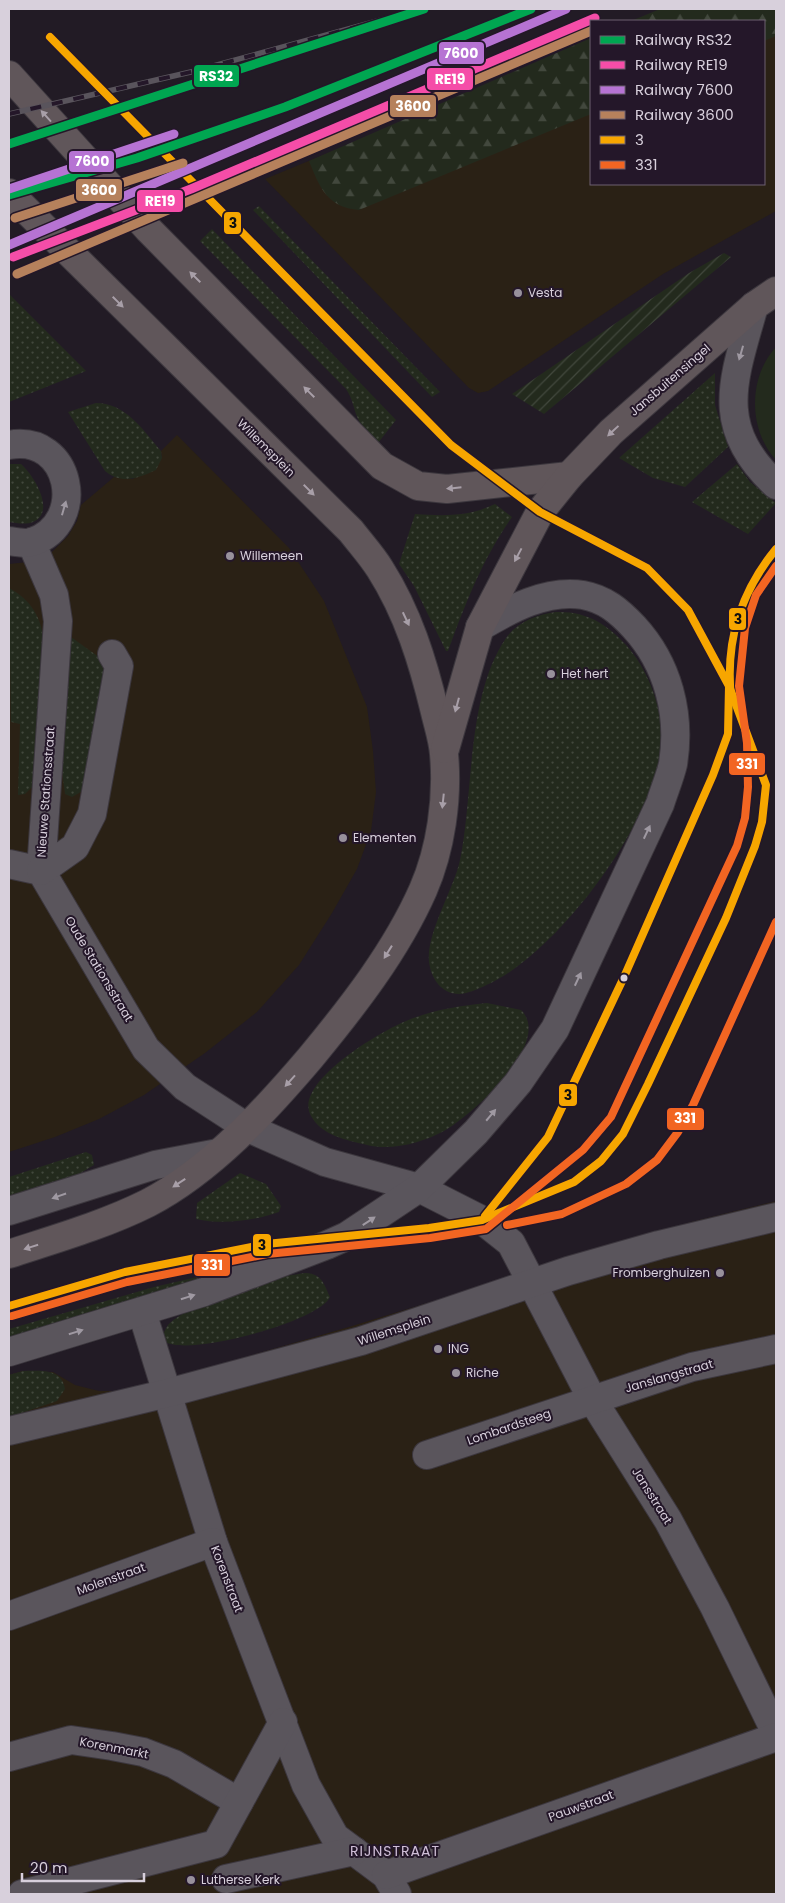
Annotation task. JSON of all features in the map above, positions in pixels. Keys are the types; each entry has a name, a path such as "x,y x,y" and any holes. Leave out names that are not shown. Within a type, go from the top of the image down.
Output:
{"main road":[{"path":"9,75 150,230 382,466 418,486 447,489 569,476"},
{"name":"Willemsplein","path":"9,193 351,531 380,570 406,619 424,669 444,752 444,798 438,836 423,890 393,944 345,1014 297,1074 248,1128 218,1153"},
{"name":"Jansbuitensingel","path":"540,512 569,476 611,432 754,306 776,291"},
{"name":"Willemsplein","path":"444,752 480,627 540,512"},
{"path":"9,1254 77,1232 148,1202 187,1178 218,1153"}],"street":[{"path":"754,306 733,383 733,415 745,448 762,472 776,485"},
{"name":"Nieuwe Stationsstraat","path":"9,445 20,443 35,445 52,455 59,464 66,490 63,514 56,525 20,542 54,595 65,622 41,871"},
{"path":"9,1352 204,1292 346,1236 419,1188 476,1132 518,1082 556,1029 660,804 672,764 674,722 666,677 642,636 620,612 603,601 582,595 558,595 507,611 480,627"},
{"name":"Nieuwe Stationsstraat","path":"41,871 75,847 92,814 119,666 112,654"},
{"path":"9,864 41,871"},
{"name":"Oude Stationsstraat","path":"41,871 146,1049 184,1087 248,1128"},
{"path":"248,1128 325,1162 419,1188 482,1220 511,1243 526,1274"},
{"path":"9,1211 155,1165 218,1153"},
{"name":"Willemsplein","path":"9,1431 168,1393 362,1341 526,1274 568,1271 659,1245 776,1217"},
{"name":"Jansstraat","path":"526,1274 592,1399 668,1520 715,1608 776,1735"},
{"name":"Korenstraat","path":"142,1312 213,1542 306,1785 344,1844"},
{"name":"Janslangstraat","path":"592,1399 692,1366 776,1349"},
{"name":"Lombardsteeg","path":"427,1455 592,1399"},
{"name":"Molenstraat","path":"9,1616 213,1542"},
{"path":"283,1722 216,1844 228,1886 344,1844 392,1885"},
{"name":"Pauwstraat","path":"392,1885 776,1735"},
{"name":"Korenmarkt","path":"9,1757 72,1740 143,1752 174,1764 239,1802"},
{"path":"22,1894 216,1844"}],"shaded area":[{"path":"776,9 776,211 663,274 488,391 478,393 469,388 265,179 379,132 590,58 590,185 765,185 765,20"},
{"path":"177,435 289,548 324,601 367,707 376,792 371,831 357,869 332,913 299,965 257,1012 205,1053 144,1095 99,1119 55,1137 9,1152 9,564 29,562 50,554 68,536 77,521 81,505 114,477 133,479 162,458 161,451"},
{"path":"776,1201 776,1894 9,1894 9,1375 23,1371 53,1372 75,1385 99,1391 119,1391 194,1372 349,1327 691,1222"}],"green space":[{"path":"660,9 776,9 776,36 765,41 765,20 633,20"},
{"path":"590,38 590,114 359,210 339,205 332,200 321,188 309,161"},
{"path":"259,206 440,392 432,397 253,210"},
{"path":"212,229 396,420 378,443 360,422 346,389 200,241"},
{"path":"724,253 731,257 544,414 512,394 689,273"},
{"path":"9,294 86,371 9,402"},
{"path":"776,347 776,460 760,434 755,404 756,388 760,373"},
{"path":"715,373 715,405 728,447 685,487 653,478 619,458"},
{"path":"96,403 107,404 133,419 161,451 162,458 156,470 130,479 118,478 105,471 68,412"},
{"path":"9,464 21,464 31,476 40,493 43,510 40,517 33,522 24,524 9,522"},
{"path":"737,464 750,482 776,503 748,534 692,502"},
{"path":"495,504 512,517 483,565 448,651 446,651 414,586 399,564 415,514 456,515"},
{"path":"9,588 25,600 36,614 40,622 45,651 32,787 25,794 18,795 20,724 11,722"},
{"path":"556,612 577,614 596,620 604,625 627,646 642,667 653,692 660,719 661,745 655,776 642,810 623,845 600,880 574,913 546,942 518,966 491,983 475,990 463,994 453,993 442,988 432,974 429,950 436,925 460,860 473,746 484,688 493,662 511,632 528,620"},
{"path":"71,637 110,665 86,789 72,797 65,794 61,762"},
{"path":"487,1003 521,1010 528,1024 527,1040 505,1077 489,1095 444,1131 406,1145 376,1147 328,1133 311,1116 309,1103 314,1089 326,1074 342,1060 378,1035 406,1021 426,1014"},
{"path":"86,1152 92,1155 94,1165 74,1177 9,1201 9,1177"},
{"path":"240,1173 266,1184 281,1206 279,1212 259,1218 227,1222 196,1219 197,1203"},
{"path":"306,1273 316,1275 319,1278 330,1297 321,1307 302,1317 250,1335 222,1341 197,1345 176,1345 164,1341 163,1335 170,1323 198,1306 256,1284"},
{"path":"210,1274 213,1275 9,1339 9,1329 154,1287"},
{"path":"23,1371 43,1371 55,1374 60,1377 65,1389 57,1401 9,1417 9,1375"}],"railway":[{"path":"9,114 195,71 421,9"}],"rail line":[{"name":"RS32","path":"9,144 424,9"},
{"name":"RS32","path":"9,195 137,158 285,107 531,9"},
{"name":"7600","path":"9,245 566,9"},
{"name":"RE19","path":"590,20 595,18"},
{"name":"RE19","path":"13,257 191,189 590,20"},
{"name":"3600","path":"17,274 590,31"},
{"name":"7600","path":"9,189 174,134"},
{"name":"3600","path":"15,218 183,163"}],"transit line":[{"name":"3","path":"9,1306 125,1272 266,1244 429,1228 482,1220 574,1182 601,1161 623,1134 648,1084 726,918 755,846 762,822 766,785 729,686 688,610 647,568 540,512 451,445 50,37"},
{"name":"3","path":"731,698 730,657 738,619 744,600 753,583 776,549"},
{"name":"331","path":"12,1316 127,1282 267,1254 430,1238 486,1229 583,1150 611,1117 737,846 745,818 748,787 747,743 739,686 745,628 756,595 776,566"},
{"name":"3","path":"485,1216 548,1137 624,977 713,775 728,734 729,686"},
{"name":"331","path":"507,1225 562,1214 626,1184 657,1160 678,1132 693,1105 776,922"}],"place":[{"name":"Vesta","path":"518,293"},
{"name":"Willemeen","path":"230,556"},
{"name":"Het hert","path":"551,674"},
{"name":"Elementen","path":"343,838"},
{"name":"Fromberghuizen","path":"720,1273"},
{"name":"ING","path":"438,1349"},
{"name":"Riche","path":"456,1373"},
{"name":"Lutherse Kerk","path":"191,1880"}],"district":[{"name":"RIJNSTRAAT","path":"395,1851"}]}
